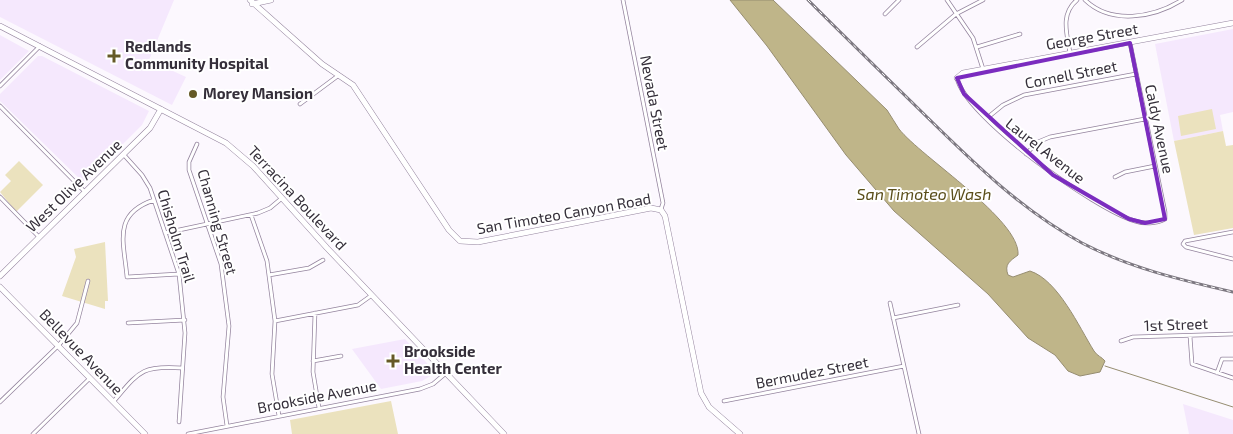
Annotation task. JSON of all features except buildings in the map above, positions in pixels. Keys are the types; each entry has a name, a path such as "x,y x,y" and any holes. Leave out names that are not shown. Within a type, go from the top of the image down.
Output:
{"main road":[{"path":"251,2 271,0"},
{"name":"San Timoteo Canyon Road","path":"251,2 322,64 353,86 449,230 460,241 478,242 651,208 661,210 665,216 701,393 709,407 740,434"},
{"name":"George Street","path":"957,78 963,73 1233,24"},
{"name":"Terracina Boulevard","path":"0,26 226,143 253,166 504,434"},
{"name":"West Olive Avenue","path":"0,276 124,155 150,128 161,109"},
{"name":"Bellevue Avenue","path":"0,287 145,434"}],"street":[{"name":"Nevada Street","path":"623,0 663,204 661,210"},
{"path":"885,14 899,0"},
{"path":"947,0 978,47 983,70"},
{"path":"917,47 956,14 983,0"},
{"path":"1070,53 1066,18 1070,8 1077,0"},
{"path":"1085,0 1101,12 1119,17 1163,9 1182,0"},
{"path":"978,47 1020,34"},
{"name":"Caldy Avenue","path":"1130,43 1165,219"},
{"path":"0,86 40,46"},
{"name":"Cornell Street","path":"987,118 1003,104 1024,95 1136,74"},
{"path":"300,104 339,75"},
{"name":"Laurel Avenue","path":"957,78 964,94 987,118 1026,154 1080,193 1129,219 1145,223 1165,219"},
{"path":"0,106 86,192"},
{"path":"1026,154 1038,142 1050,137 1145,119"},
{"name":"Channing Street","path":"197,144 190,158 189,170 221,264 228,312 229,326 223,396 226,426"},
{"name":"Chisholm Trail","path":"124,155 142,175 154,200 179,274 185,320 179,422"},
{"path":"1116,177 1125,172 1155,166"},
{"path":"0,197 39,238"},
{"path":"165,233 251,215 270,208 283,198"},
{"path":"154,200 144,203 130,213 124,224 127,277 179,274"},
{"path":"251,215 256,233 266,254 269,275 275,320 272,374 279,416"},
{"path":"1233,232 1183,242 1184,246 1233,259"},
{"path":"269,275 309,268 323,260"},
{"path":"0,402 58,346 79,321 88,281"},
{"path":"275,320 358,305 372,295"},
{"path":"890,303 899,351 919,434"},
{"path":"893,318 958,304"},
{"path":"315,313 313,361 314,383 319,408"},
{"path":"128,323 185,320"},
{"name":"1st Street","path":"1120,341 1133,337 1233,334"},
{"path":"1190,336 1192,364 1233,378"},
{"path":"313,361 341,356"},
{"path":"1217,373 1222,359 1233,359"},
{"name":"Bermudez Street","path":"724,401 904,366"},
{"path":"112,402 142,371 157,367 182,368"},
{"name":"Brookside Avenue","path":"188,434 425,388 446,373"},
{"path":"34,434 89,379"}],"highlighted area":[{"path":"1130,43 1165,219 1145,223 1129,219 1053,175 964,94 957,78"}],"shaded area":[{"name":"Redlands Community Hospital","path":"0,0 174,0 149,60 186,77 172,105 0,17"},
{"path":"1233,29 1233,112 1220,115 1223,131 1174,141 1155,44"},
{"path":"0,35 29,51 0,80"},
{"path":"38,56 42,56 149,111 142,125 84,183 0,101 0,94"},
{"path":"1212,109 1216,129 1181,136 1178,116"},
{"path":"1223,131 1226,146 1233,145 1233,228 1194,235 1174,141"},
{"path":"19,161 43,185 16,212 0,192 11,181 5,175"},
{"path":"105,242 108,301 105,301 105,309 62,296 76,257 74,249"},
{"name":"Brookside Health Center","path":"405,339 435,372 422,381 381,389 352,349"},
{"path":"391,401 398,434 292,434 290,420"},
{"path":"1183,404 1233,420 1233,434 1189,434"}],"water":[{"name":"San Timoteo Wash","path":"730,0 773,0 887,110 899,129 911,141 968,189 1004,224 1015,241 1018,255 1007,265 1008,275 1013,277 1030,271 1050,284 1067,305 1095,353 1105,361 1100,372 1080,376 1068,371 1055,355 1028,338 988,294 894,211 846,155 767,46"}],"waterway":[{"path":"1105,366 1233,407"}],"railway":[{"path":"808,0 965,154 1001,187 1040,217 1082,243 1119,260 1175,278 1233,292"}],"place":[{"name":"Redlands Community Hospital","path":"114,56"},
{"name":"Morey Mansion","path":"193,94"},
{"name":"Brookside Health Center","path":"393,361"}]}
